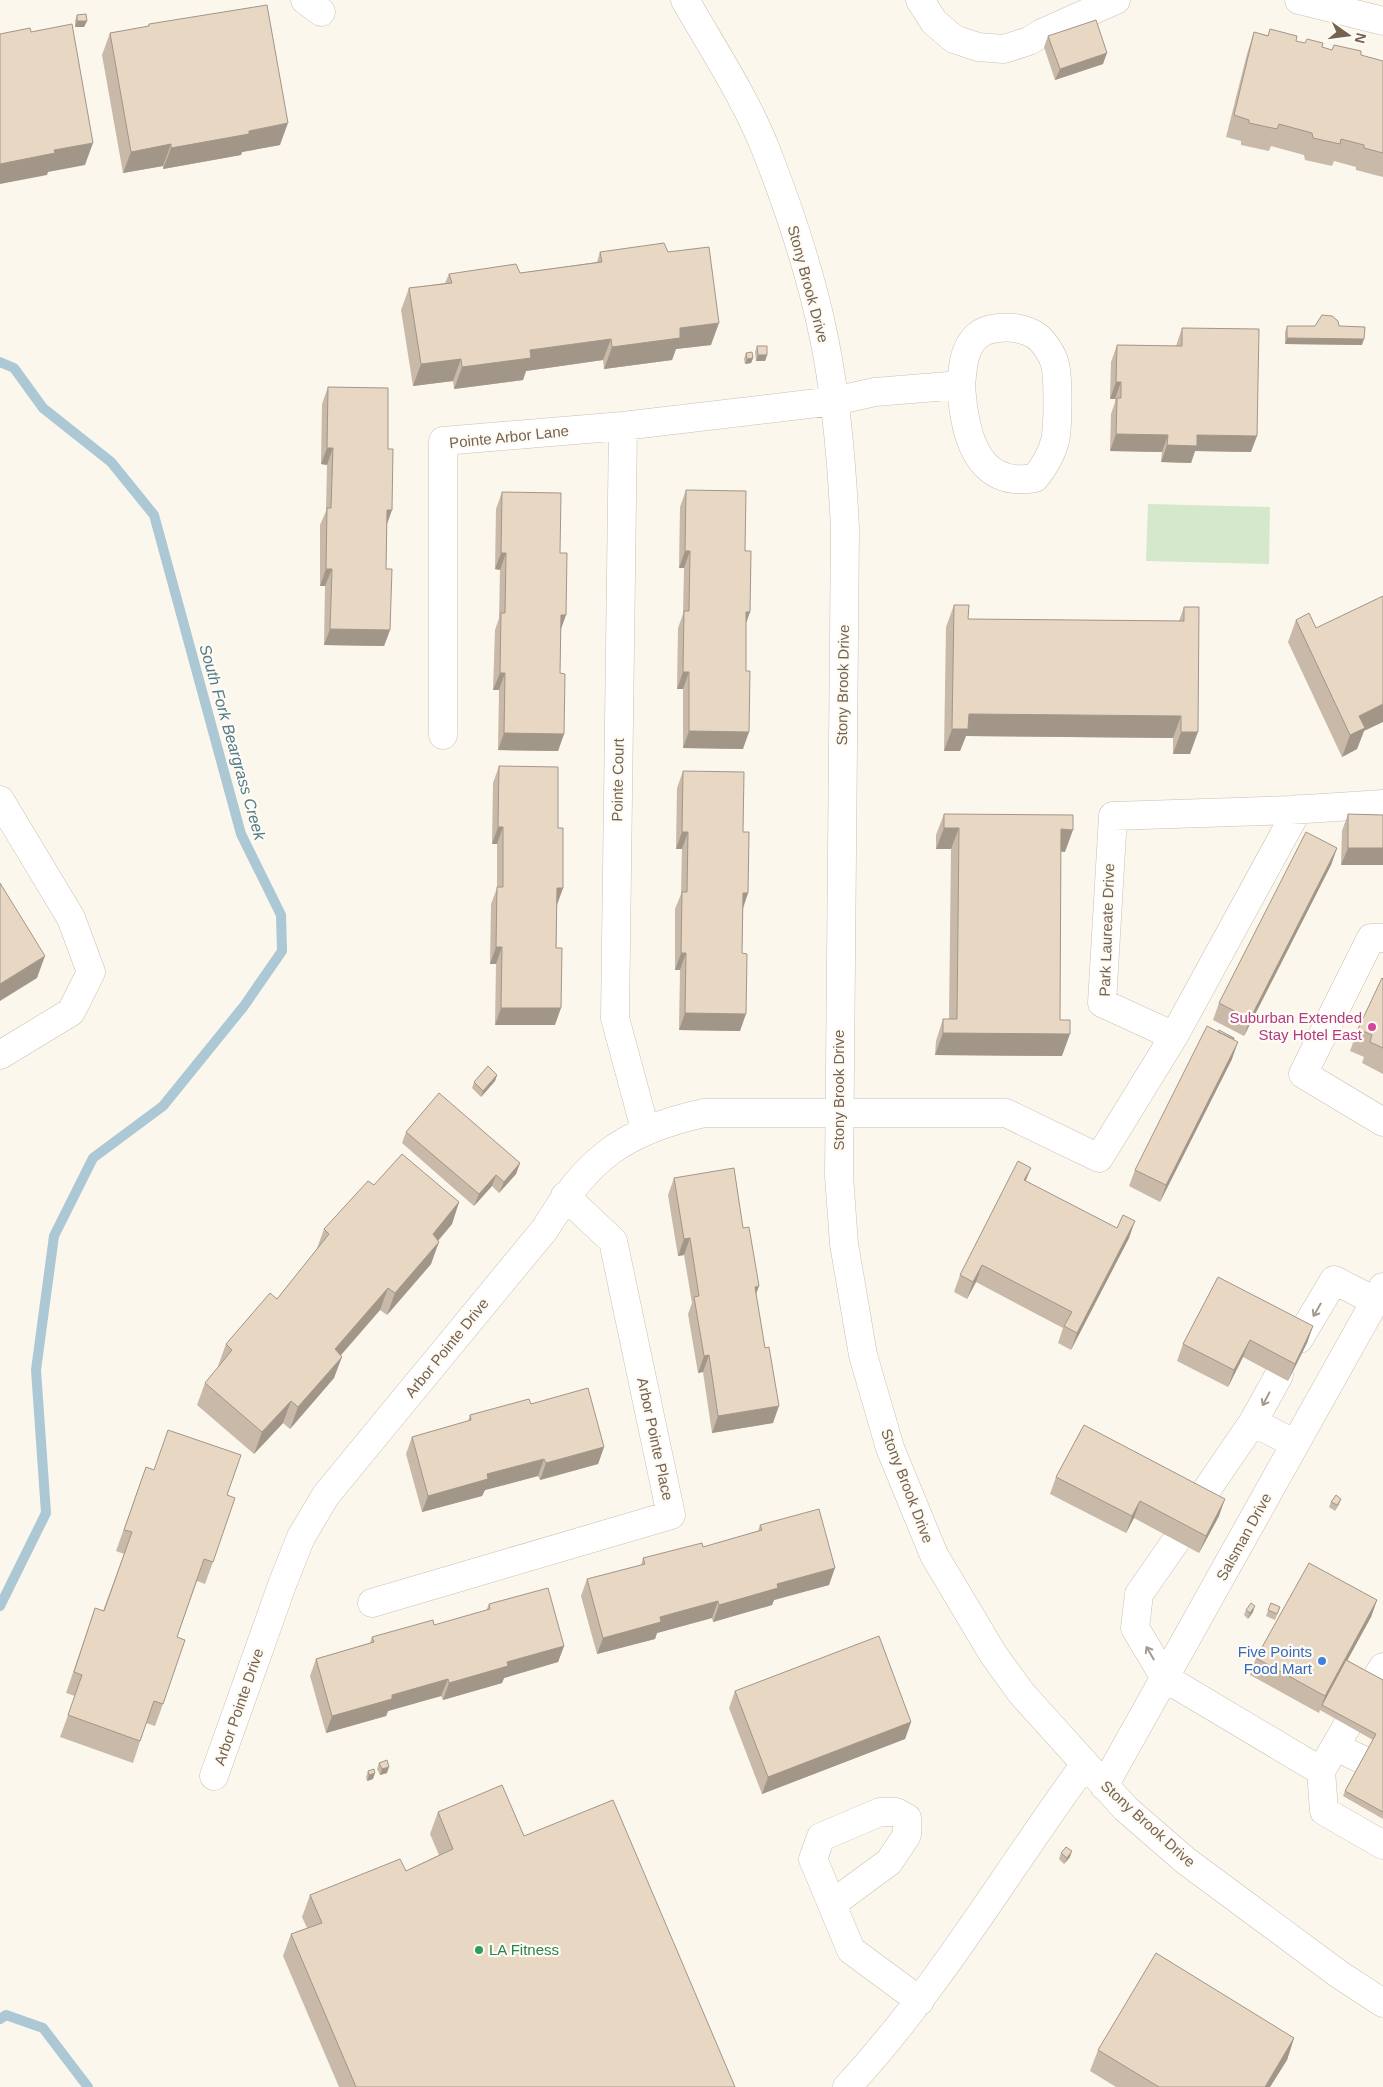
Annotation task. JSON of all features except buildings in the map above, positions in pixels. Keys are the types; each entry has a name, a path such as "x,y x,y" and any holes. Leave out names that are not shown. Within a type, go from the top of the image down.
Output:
{"street":[{"name":"Stony Brook Drive","path":"685,0 741,96 766,149 804,257 824,338 834,401 842,463 845,530 838,1112 839,1176 844,1244 863,1355 890,1448 934,1555 993,1654 1022,1694 1126,1809 1186,1860 1340,1975 1383,2003"},
{"path":"920,0 934,22 954,38 978,47 1004,48 1028,41 1042,32 1116,0"},
{"path":"1299,0 1383,21"},
{"path":"997,328 1020,328 1041,339 1054,362 1057,403 1055,440 1046,464 1035,478 1018,481 998,476 983,464 969,436 962,408 961,385 964,356 976,337 997,328"},
{"name":"Pointe Arbor Lane","path":"443,735 443,441 623,426 834,401 875,392 961,385"},
{"name":"Pointe Court","path":"623,426 615,1018 645,1129"},
{"path":"0,800 71,918 91,972 71,1012 0,1055"},
{"name":"Park Laureate Drive","path":"1174,1036 1102,1003 1113,816 1383,804"},
{"path":"838,1112 1006,1113 1099,1158 1174,1036 1298,809"},
{"path":"1383,938 1370,938 1303,1074 1383,1122"},
{"name":"Arbor Pointe Drive","path":"214,1776 282,1585 306,1529 326,1495 545,1229 565,1196 606,1154 645,1129 666,1121 704,1113 838,1112"},
{"name":"Arbor Pointe Place","path":"372,1604 671,1514 614,1241 565,1196"},
{"path":"1300,1339 1334,1280 1379,1294"},
{"name":"Salsman Drive","path":"1104,1786 1379,1294"},
{"path":"1197,1504 1253,1422 1278,1375"},
{"path":"1253,1422 1295,1444"},
{"path":"1176,1541 1139,1594 1135,1628 1165,1678 1321,1771"},
{"path":"1363,1760 1342,1736 1321,1771 1324,1810 1383,1845"},
{"path":"847,2087 881,2051 920,2001 1085,1764"},
{"path":"832,1904 851,1950 920,2001"}],"green space":[{"path":"1148,504 1270,507 1269,564 1146,561"}],"waterway":[{"name":"South Fork Beargrass Creek","path":"0,362 14,368 43,408 111,462 154,515 241,834 281,915 282,951 244,1006 163,1106 93,1158 54,1236 36,1370 46,1513 0,1606"},
{"name":"South Fork Beargrass Creek","path":"0,2019 6,2015 43,2028 88,2087"}],"place":[{"name":"Suburban Extended Stay Hotel East","path":"1372,1027"},
{"name":"Five Points Food Mart","path":"1322,1661"},
{"name":"LA Fitness","path":"479,1950"}]}
